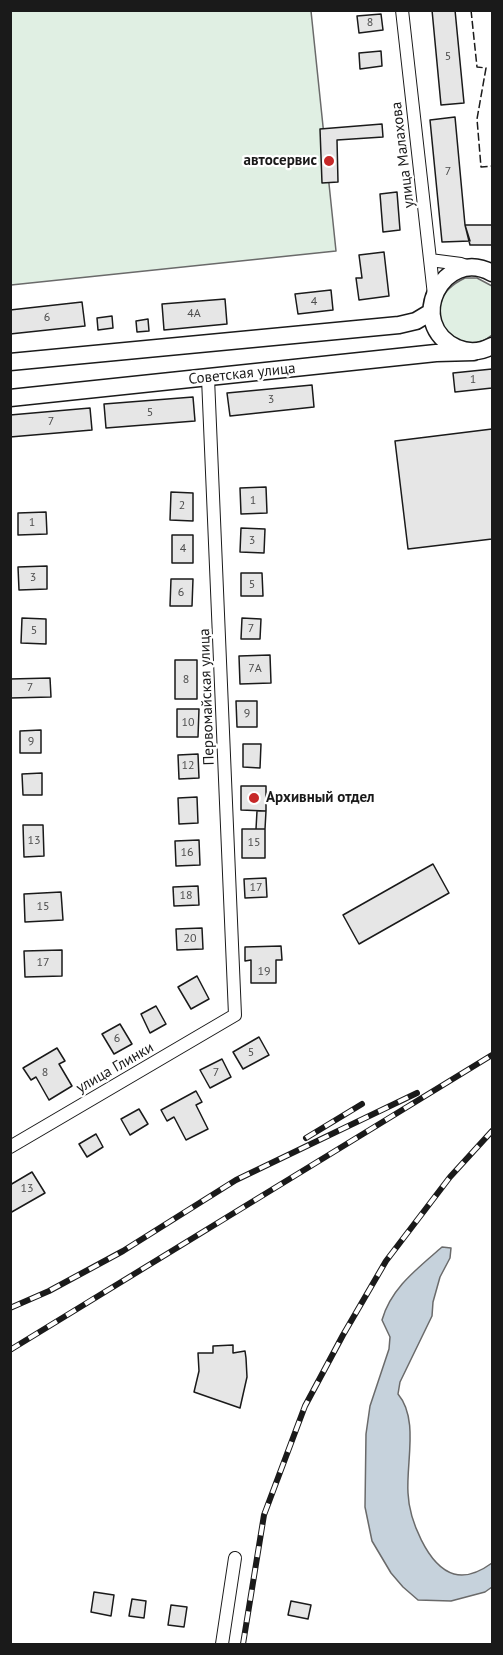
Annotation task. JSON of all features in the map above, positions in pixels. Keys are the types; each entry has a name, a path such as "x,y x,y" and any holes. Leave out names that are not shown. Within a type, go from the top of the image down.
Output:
{"main road":[{"path":"474,352 449,344 435,327 431,312 439,284 451,274 461,269 486,270"},
{"path":"10,362 399,325 416,321 431,312"},
{"name":"Советская улица","path":"10,398 436,352 474,352 492,346"}],"street":[{"name":"улица Малахова","path":"402,10 434,295"},
{"path":"430,260 486,270"},
{"name":"Первомайская улица","path":"208,378 235,1015"},
{"name":"улица Глинки","path":"10,1147 235,1015"},
{"path":"222,1644 235,1558"}],"green space":[{"path":"10,11 311,11 336,251 11,285"},
{"path":"465,278 477,278 492,286 492,335 478,342 465,342 453,337 444,328 439,316 440,302 448,289"}],"shaded area":[{"path":"442,1247 451,1248 450,1258 440,1277 433,1302 432,1316 400,1382 398,1394 404,1404 410,1428 408,1493 412,1515 421,1540 436,1561 444,1569 454,1574 474,1573 492,1563 492,1587 485,1592 451,1601 418,1600 403,1587 391,1573 372,1541 365,1507 366,1434 370,1406 389,1349 390,1337 382,1320 398,1289 414,1271"}],"building":[{"path":"432,10 455,10 464,103 441,105"},
{"path":"381,14 383,30 359,33 357,16"},
{"path":"381,51 382,66 360,69 359,53"},
{"path":"455,117 465,225 470,241 442,242 430,120"},
{"name":"автосервис","path":"382,124 383,137 337,140 338,182 322,183 320,129"},
{"path":"397,192 400,230 383,232 380,194"},
{"path":"465,225 492,225 492,245 470,245"},
{"path":"384,252 389,296 359,300 356,278 362,278 359,255"},
{"path":"331,290 333,310 298,314 295,294"},
{"path":"225,299 227,324 164,330 162,304"},
{"path":"82,302 85,326 10,334 10,310"},
{"path":"112,316 113,328 98,330 97,318"},
{"path":"148,319 149,331 137,332 136,321"},
{"path":"492,369 492,388 455,392 453,373"},
{"path":"312,385 314,407 230,416 227,393"},
{"path":"193,397 195,421 106,428 104,404"},
{"path":"90,408 92,430 10,437 10,415"},
{"path":"492,429 492,539 408,549 395,441"},
{"path":"266,487 267,513 241,514 240,488"},
{"path":"171,492 193,493 193,521 170,520"},
{"path":"46,512 47,534 18,535 18,513"},
{"path":"241,528 265,529 264,553 240,552"},
{"path":"172,535 193,535 193,563 172,563"},
{"path":"47,566 47,589 19,590 18,567"},
{"path":"241,573 262,573 263,596 241,596"},
{"path":"171,579 193,579 192,606 170,606"},
{"path":"22,618 46,619 46,644 21,643"},
{"path":"242,618 261,619 260,639 241,639"},
{"path":"270,655 271,683 240,684 239,656"},
{"path":"175,660 197,660 197,699 175,699"},
{"path":"50,678 51,697 10,698 10,679"},
{"path":"236,701 257,701 257,727 237,727"},
{"path":"177,709 199,709 198,737 177,737"},
{"path":"41,730 41,753 20,753 20,731"},
{"path":"243,744 261,744 260,768 243,767"},
{"path":"198,754 199,778 179,779 178,755"},
{"path":"42,773 42,795 23,795 22,774"},
{"name":"Архивный отдел","path":"241,786 266,786 266,811 241,810"},
{"path":"197,797 198,823 179,824 178,798"},
{"path":"257,811 266,811 265,829 256,829"},
{"path":"23,825 43,825 44,856 24,857"},
{"path":"242,829 265,829 265,858 242,858"},
{"path":"199,840 200,865 176,866 175,841"},
{"path":"433,864 449,893 359,944 343,915"},
{"path":"266,878 267,897 245,898 244,879"},
{"path":"198,886 199,905 174,906 173,887"},
{"path":"61,892 63,920 25,922 24,894"},
{"path":"202,928 203,949 177,950 176,929"},
{"path":"281,946 282,960 276,960 276,983 251,983 251,960 245,961 245,947"},
{"path":"62,950 62,976 25,977 24,951"},
{"path":"197,976 209,999 191,1009 178,987"},
{"path":"156,1006 166,1024 150,1033 141,1014"},
{"path":"120,1024 132,1044 114,1054 102,1034"},
{"path":"259,1037 269,1055 243,1069 233,1052"},
{"path":"57,1048 65,1061 59,1064 72,1086 49,1100 36,1077 31,1080 23,1068"},
{"path":"222,1059 231,1077 210,1088 200,1070"},
{"path":"196,1091 202,1102 196,1105 208,1129 186,1140 174,1117 167,1121 161,1110"},
{"path":"139,1109 148,1124 130,1135 121,1119"},
{"path":"96,1134 103,1147 87,1157 79,1144"},
{"path":"32,1172 45,1193 10,1213 10,1185"},
{"path":"233,1345 233,1353 245,1351 246,1358 247,1377 240,1408 194,1392 199,1371 198,1353 213,1353 213,1346"},
{"path":"94,1592 114,1595 111,1616 91,1612"},
{"path":"132,1599 146,1601 144,1618 129,1616"},
{"path":"291,1601 311,1605 308,1619 288,1615"},
{"path":"171,1605 187,1607 184,1627 168,1625"}],"railway":[{"path":"10,1350 492,1055"},
{"path":"10,1308 49,1291 123,1251 236,1180 417,1093"},
{"path":"306,1138 362,1104"},
{"path":"243,1644 264,1515 305,1406 386,1261 450,1177 492,1131"}],"fence":[{"path":"471,10 477,67 486,68 477,119 481,167 492,166"}],"place":[{"name":"автосервис","path":"329,161"},
{"name":"Архивный отдел","path":"254,798"}]}
